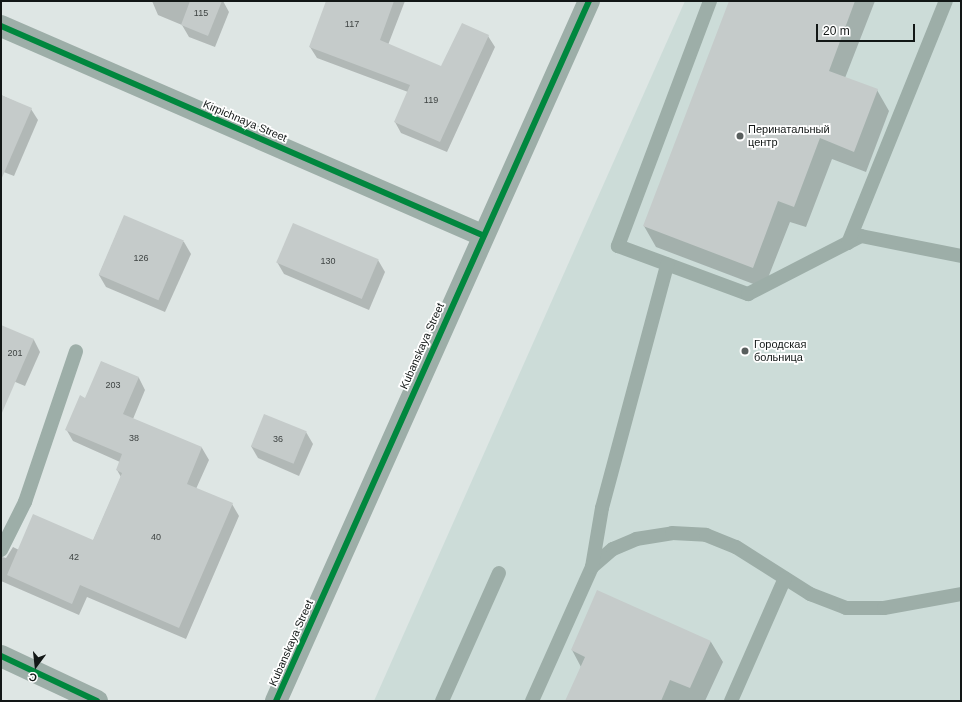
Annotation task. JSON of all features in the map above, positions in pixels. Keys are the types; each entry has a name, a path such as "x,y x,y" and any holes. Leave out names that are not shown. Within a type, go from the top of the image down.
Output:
{"street":[{"name":"Kubanskaya Street","path":"276,701 482,235 589,1"},
{"name":"Kirpichnaya Street","path":"1,26 482,235"},
{"path":"1,656 97,701"}],"lane":[{"path":"710,1 618,246 748,294 861,236 961,256"},
{"path":"848,243 946,1"},
{"path":"532,701 592,567 602,508 667,265"},
{"path":"1,550 25,502 76,351"},
{"path":"592,567 613,549 636,539 672,533 706,535 730,545 810,594 846,608 884,608 961,594"},
{"path":"442,701 499,573"},
{"path":"731,701 784,578"}],"shaded area":[{"name":"Городская больница","path":"685,1 961,1 961,701 374,701"}],"building":[{"path":"190,1 222,1 208,36 181,25"},
{"path":"326,1 394,1 380,40 441,66 462,23 489,35 440,142 394,122 410,85 309,47"},
{"name":"Перинатальный центр","path":"729,1 855,1 829,71 878,89 854,152 820,138 794,207 778,201 753,268 643,226"},
{"path":"1,95 32,108 1,180"},
{"path":"124,215 184,240 158,300 99,275"},
{"path":"293,223 379,259 362,299 276,263"},
{"path":"1,325 34,339 1,415"},
{"path":"101,361 139,377 123,414 202,447 187,484 233,503 179,628 80,585 72,604 7,575 33,514 93,540 122,473 116,470 122,454 65,430 80,395 85,398"},
{"path":"264,414 307,431 294,464 251,446"},
{"path":"597,590 711,641 690,688 670,680 661,701 565,701 585,657 571,650"}],"cycle path":[{"path":"276,701 589,1"},
{"path":"1,26 482,235"},
{"path":"1,656 97,701"}],"place":[{"name":"Перинатальный центр","path":"740,136"},
{"name":"Городская больница","path":"745,351"}]}
